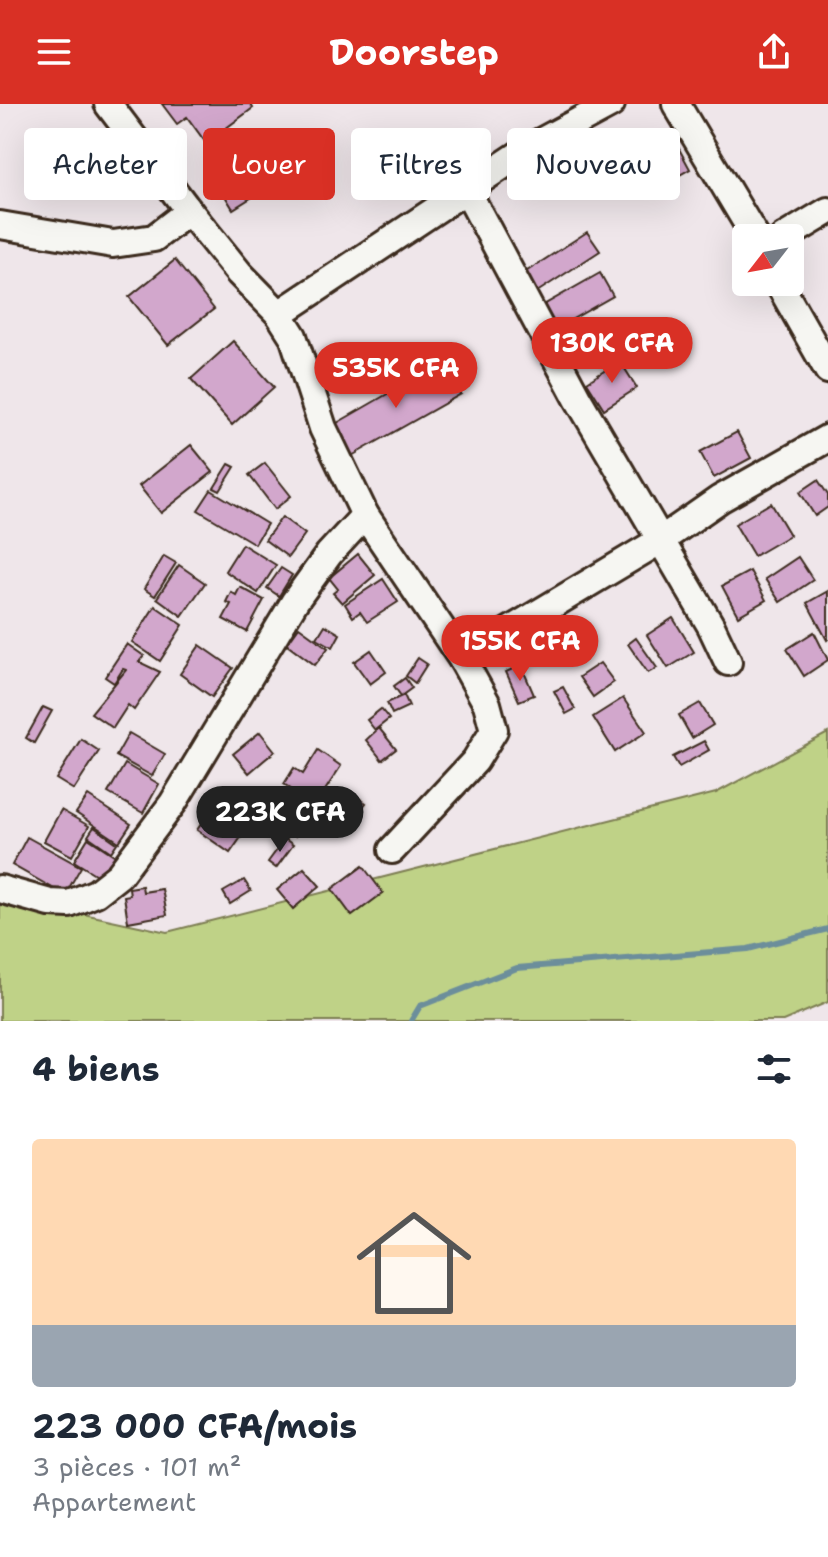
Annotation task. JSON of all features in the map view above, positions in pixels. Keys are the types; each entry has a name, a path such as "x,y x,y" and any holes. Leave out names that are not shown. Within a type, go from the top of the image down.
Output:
{"street":[{"path":"108,104 189,211 239,273 279,314 293,336 323,428 365,515 462,659 487,704 494,730 475,761 392,850"},
{"path":"491,174 529,148 611,104"},
{"path":"676,104 748,224"},
{"path":"279,314 453,200"},
{"path":"472,200 578,399 728,662"},
{"path":"0,225 113,244 154,238 189,211"},
{"path":"804,225 828,211"},
{"path":"786,296 828,370"},
{"path":"462,659 661,540 720,499 828,438"},
{"path":"0,889 50,903 69,904 96,893 119,875 173,803 295,601 329,554 365,515"}],"green space":[{"path":"828,733 828,1002 783,1021 0,1021 0,896 167,932 716,793"}],"building":[{"path":"162,104 250,104 253,108 226,128 203,128 203,139 187,117 177,124"},
{"path":"680,151 690,169 680,175"},
{"path":"228,200 248,200 233,209"},
{"path":"587,232 600,251 534,294 521,275"},
{"path":"175,260 214,309 168,345 129,297"},
{"path":"600,273 613,296 555,329 542,306"},
{"path":"233,341 274,387 232,425 191,379"},
{"path":"620,361 637,388 604,409 587,382"},
{"path":"443,362 461,394 348,458 330,427"},
{"path":"737,432 751,458 714,478 700,452"},
{"path":"191,445 213,472 161,513 139,486"},
{"path":"265,463 291,496 275,509 249,475"},
{"path":"229,464 235,467 220,491 214,488"},
{"path":"818,480 828,495 828,507 815,516 800,492"},
{"path":"211,490 267,524 255,544 198,510"},
{"path":"771,503 790,535 754,556 735,524"},
{"path":"282,517 305,534 288,557 265,540"},
{"path":"242,544 276,565 258,593 225,571"},
{"path":"358,554 375,575 342,603 333,593 338,589 329,578"},
{"path":"164,556 176,563 155,596 144,589"},
{"path":"798,557 813,580 780,602 765,579"},
{"path":"179,565 205,583 182,616 157,598"},
{"path":"281,568 292,575 279,596 267,588"},
{"path":"750,571 766,600 738,616 722,586"},
{"path":"383,579 398,602 367,622 360,612 353,617 345,604"},
{"path":"240,587 264,600 247,632 223,619 231,604 226,602 231,592 236,595"},
{"path":"828,591 828,639 827,640 807,603"},
{"path":"155,606 183,625 160,661 132,642"},
{"path":"673,618 694,652 668,668 647,635"},
{"path":"325,625 340,634 333,647 317,638"},
{"path":"299,627 328,648 315,665 287,644"},
{"path":"814,632 828,660 804,676 787,649"},
{"path":"636,638 657,668 648,673 628,644"},
{"path":"127,644 144,656 139,662 160,672 134,710 128,705 113,728 91,713 126,670 123,669 114,683 105,677"},
{"path":"200,645 233,668 212,697 180,674"},
{"path":"371,650 386,672 370,684 354,662"},
{"path":"418,658 427,664 415,683 406,676"},
{"path":"600,663 614,682 593,697 579,677"},
{"path":"521,665 534,695 519,701 506,672"},
{"path":"405,678 412,688 401,696 394,686"},
{"path":"563,687 575,709 566,714 554,691"},
{"path":"404,695 409,706 392,714 387,703"},
{"path":"623,698 646,732 615,752 593,717"},
{"path":"700,703 713,725 692,738 679,715"},
{"path":"43,707 52,711 34,743 26,738"},
{"path":"381,709 389,719 375,730 367,720"},
{"path":"379,728 396,749 382,760 366,740"},
{"path":"260,732 275,751 249,773 233,754"},
{"path":"129,733 165,754 152,776 116,756"},
{"path":"81,739 99,751 74,790 56,779"},
{"path":"704,741 709,750 679,767 673,757"},
{"path":"318,750 341,766 295,836 272,821 292,790 284,784 294,768 303,774"},
{"path":"125,764 159,784 143,813 108,793"},
{"path":"223,792 256,816 230,853 197,830"},
{"path":"352,793 366,803 343,833 330,823"},
{"path":"88,796 131,824 119,842 76,813"},
{"path":"61,810 89,826 72,856 44,841"},
{"path":"94,827 117,843 111,852 88,836"},
{"path":"27,837 81,867 65,895 12,865"},
{"path":"88,838 120,859 106,881 74,861"},
{"path":"285,839 293,845 276,868 268,862"},
{"path":"363,866 383,893 352,916 332,889"},
{"path":"304,868 320,886 293,909 277,890"},
{"path":"244,880 251,891 230,904 223,892"},
{"path":"142,886 143,892 162,889 167,915 128,922 124,896 130,895 129,888"}],"waterway":[{"path":"411,1021 420,1006 517,968 748,949 828,929"}]}
